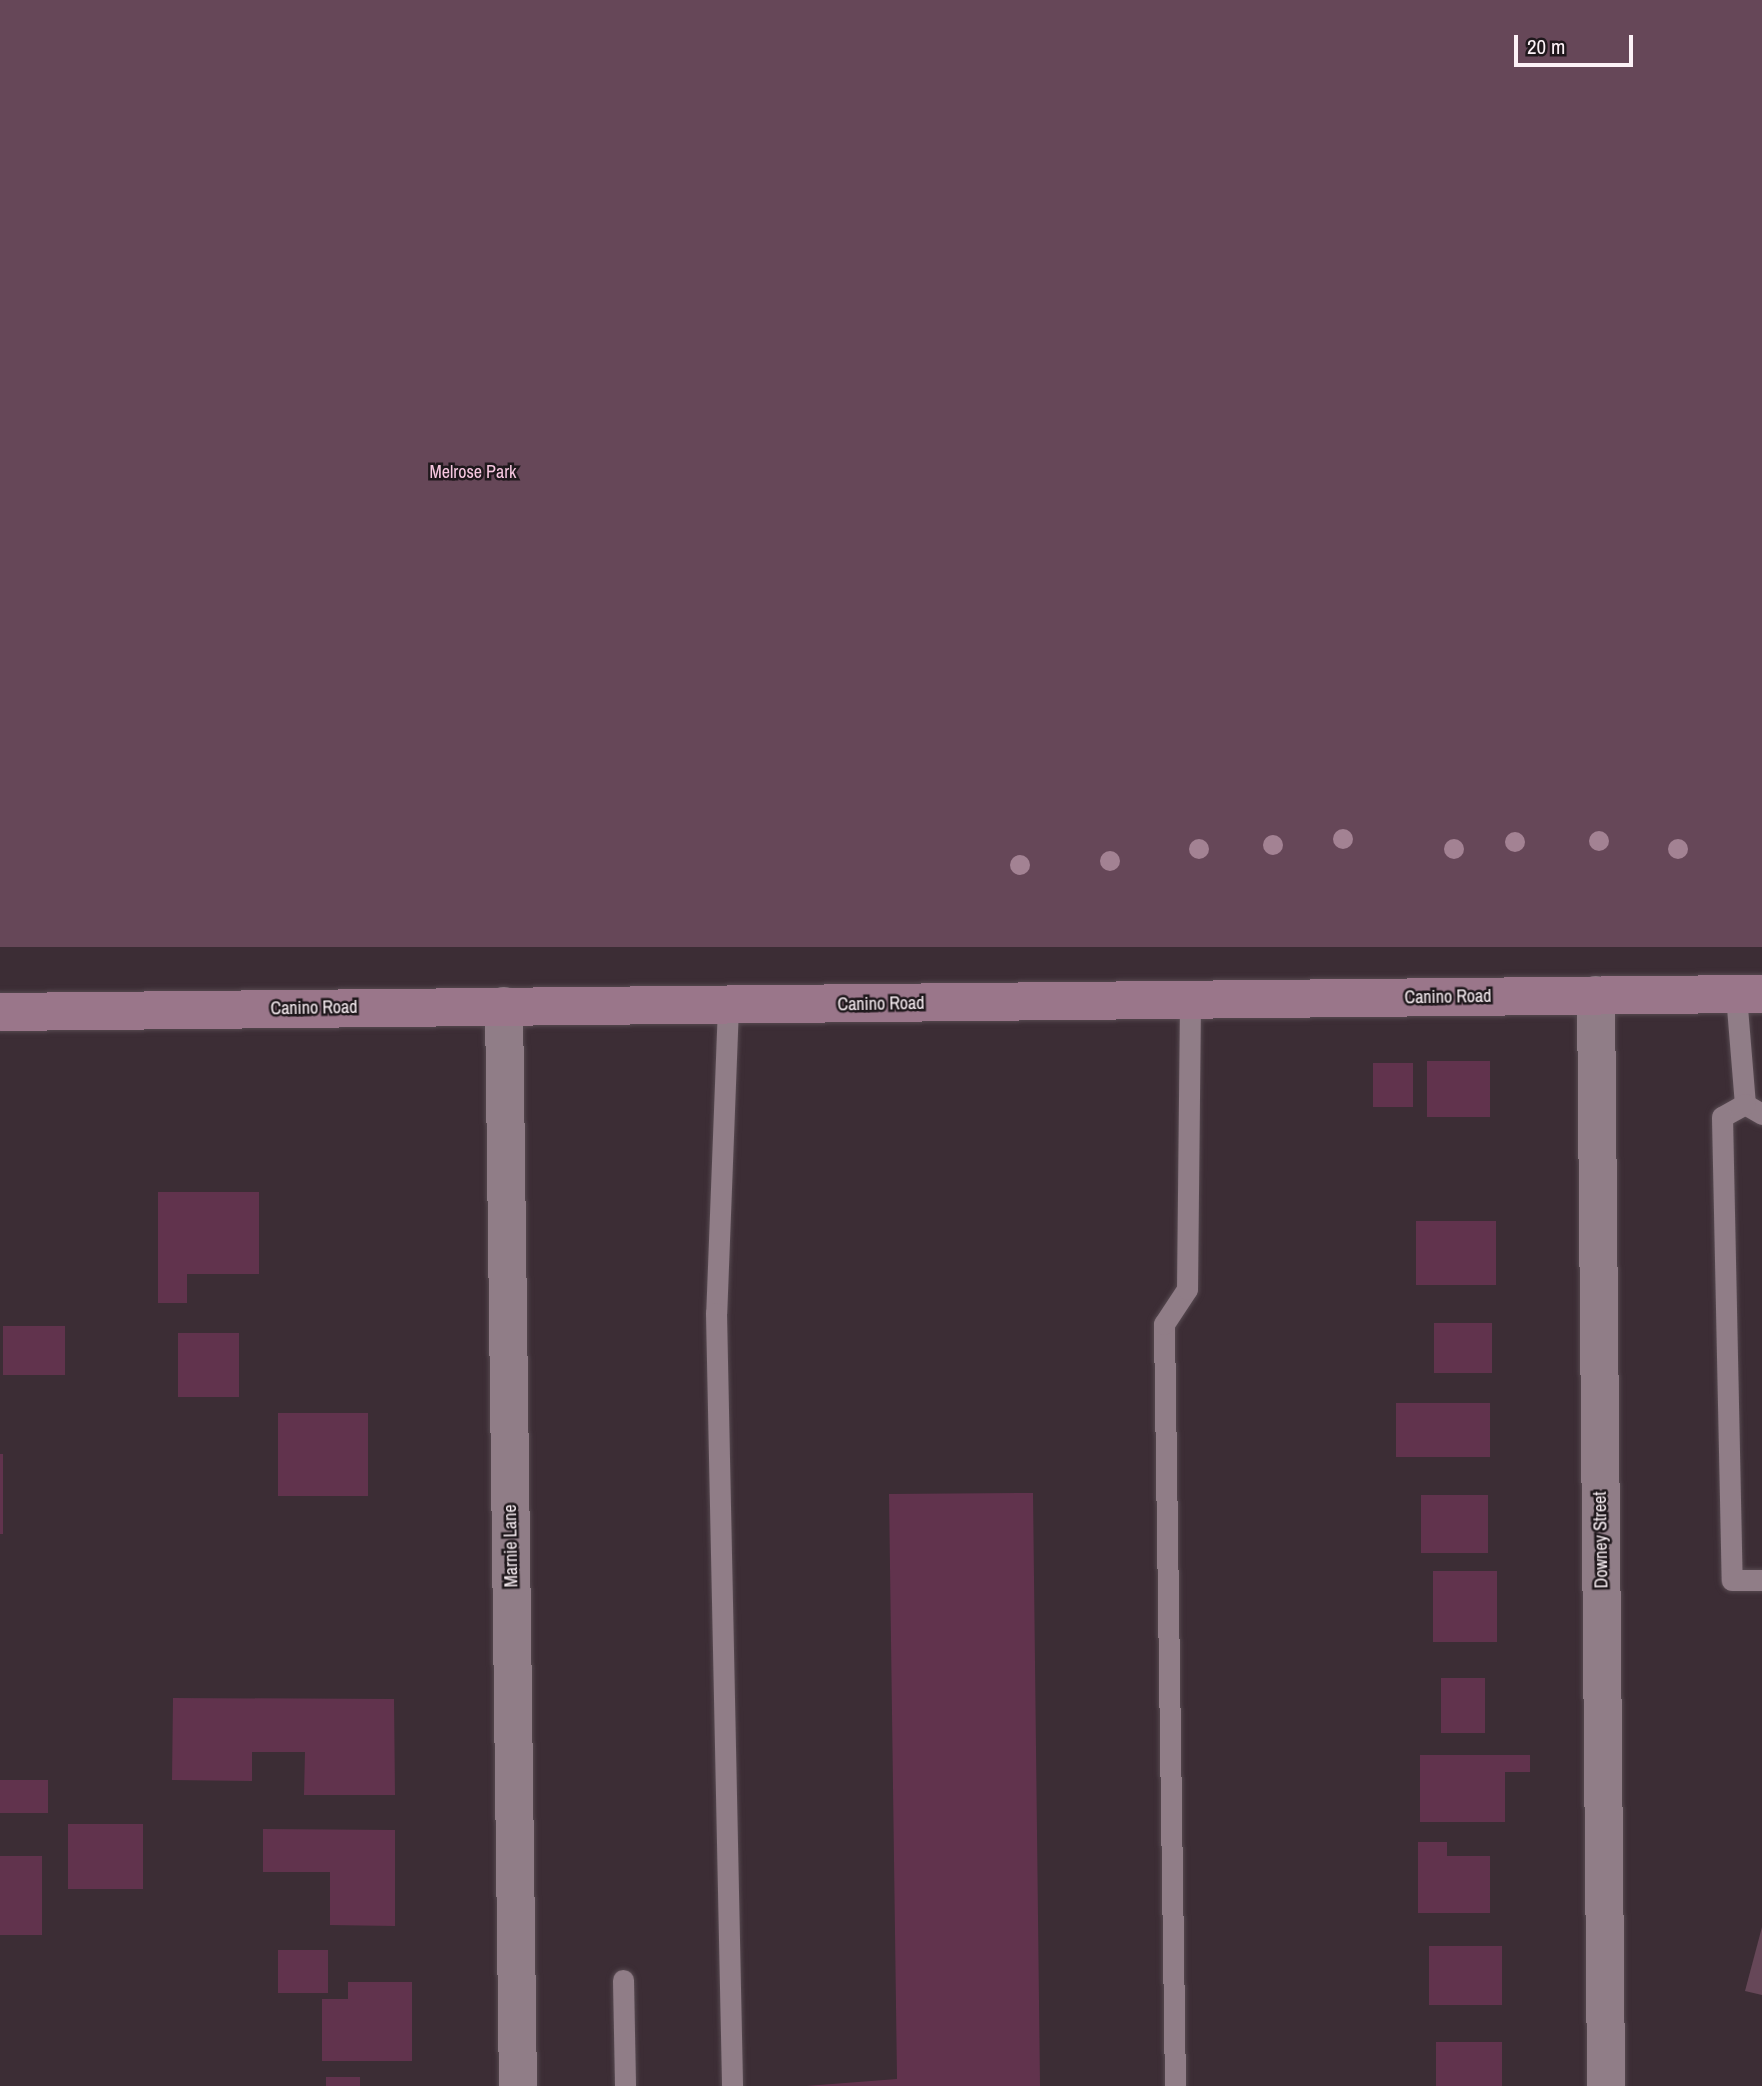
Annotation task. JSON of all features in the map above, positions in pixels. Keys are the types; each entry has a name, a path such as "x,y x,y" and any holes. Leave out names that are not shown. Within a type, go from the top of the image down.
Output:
{"street":[{"name":"Downey Street","path":"1596,995 1606,2086"},
{"name":"Canino Road","path":"0,1012 1749,995"},
{"name":"Marnie Lane","path":"504,1006 518,2086"}],"lane":[{"path":"1749,995 1754,1109 1721,1116 1731,1567 1732,1580 1762,1580"},
{"path":"1175,2086 1164,1324 1187,1289 1190,1000"},
{"path":"728,1006 716,1313 732,2086"},
{"path":"624,1980 625,2086"}],"green space":[{"name":"Melrose Park","path":"0,0 1762,0 1762,947 0,947"},
{"path":"1762,1927 1762,1995 1745,1991"}],"building":[{"path":"1427,1061 1490,1061 1490,1117 1427,1117"},
{"path":"1373,1063 1413,1063 1413,1107 1373,1107"},
{"path":"158,1192 259,1192 259,1274 187,1274 187,1303 158,1303"},
{"path":"1416,1221 1496,1221 1496,1285 1416,1285"},
{"path":"1434,1323 1492,1323 1492,1373 1434,1373"},
{"path":"3,1326 65,1326 65,1375 3,1375"},
{"path":"178,1333 239,1333 239,1397 178,1397"},
{"path":"1396,1403 1490,1403 1490,1457 1396,1457"},
{"path":"278,1413 368,1413 368,1496 278,1496"},
{"path":"0,1454 3,1454 3,1534 0,1534"},
{"path":"1033,1493 1040,2086 806,2086 897,2079 889,1494"},
{"path":"1421,1495 1488,1495 1488,1553 1421,1553"},
{"path":"1433,1571 1497,1571 1497,1642 1433,1642"},
{"path":"1441,1678 1485,1678 1485,1733 1441,1733"},
{"path":"173,1698 394,1699 395,1795 304,1795 305,1752 252,1752 252,1781 172,1780"},
{"path":"1420,1755 1530,1755 1530,1772 1505,1772 1505,1822 1420,1822"},
{"path":"0,1780 48,1780 48,1813 0,1813"},
{"path":"68,1824 143,1824 143,1889 68,1889"},
{"path":"263,1829 395,1830 395,1926 330,1925 330,1872 263,1872"},
{"path":"1418,1842 1447,1842 1447,1856 1490,1856 1490,1913 1418,1913"},
{"path":"0,1856 42,1856 42,1935 0,1935"},
{"path":"1429,1946 1502,1946 1502,2005 1429,2005"},
{"path":"278,1950 328,1950 328,1993 278,1993"},
{"path":"348,1982 412,1982 412,2061 322,2061 322,1999 348,1999"},
{"path":"1436,2042 1502,2042 1502,2086 1436,2086"},
{"path":"326,2077 360,2077 360,2086 326,2086"}]}
